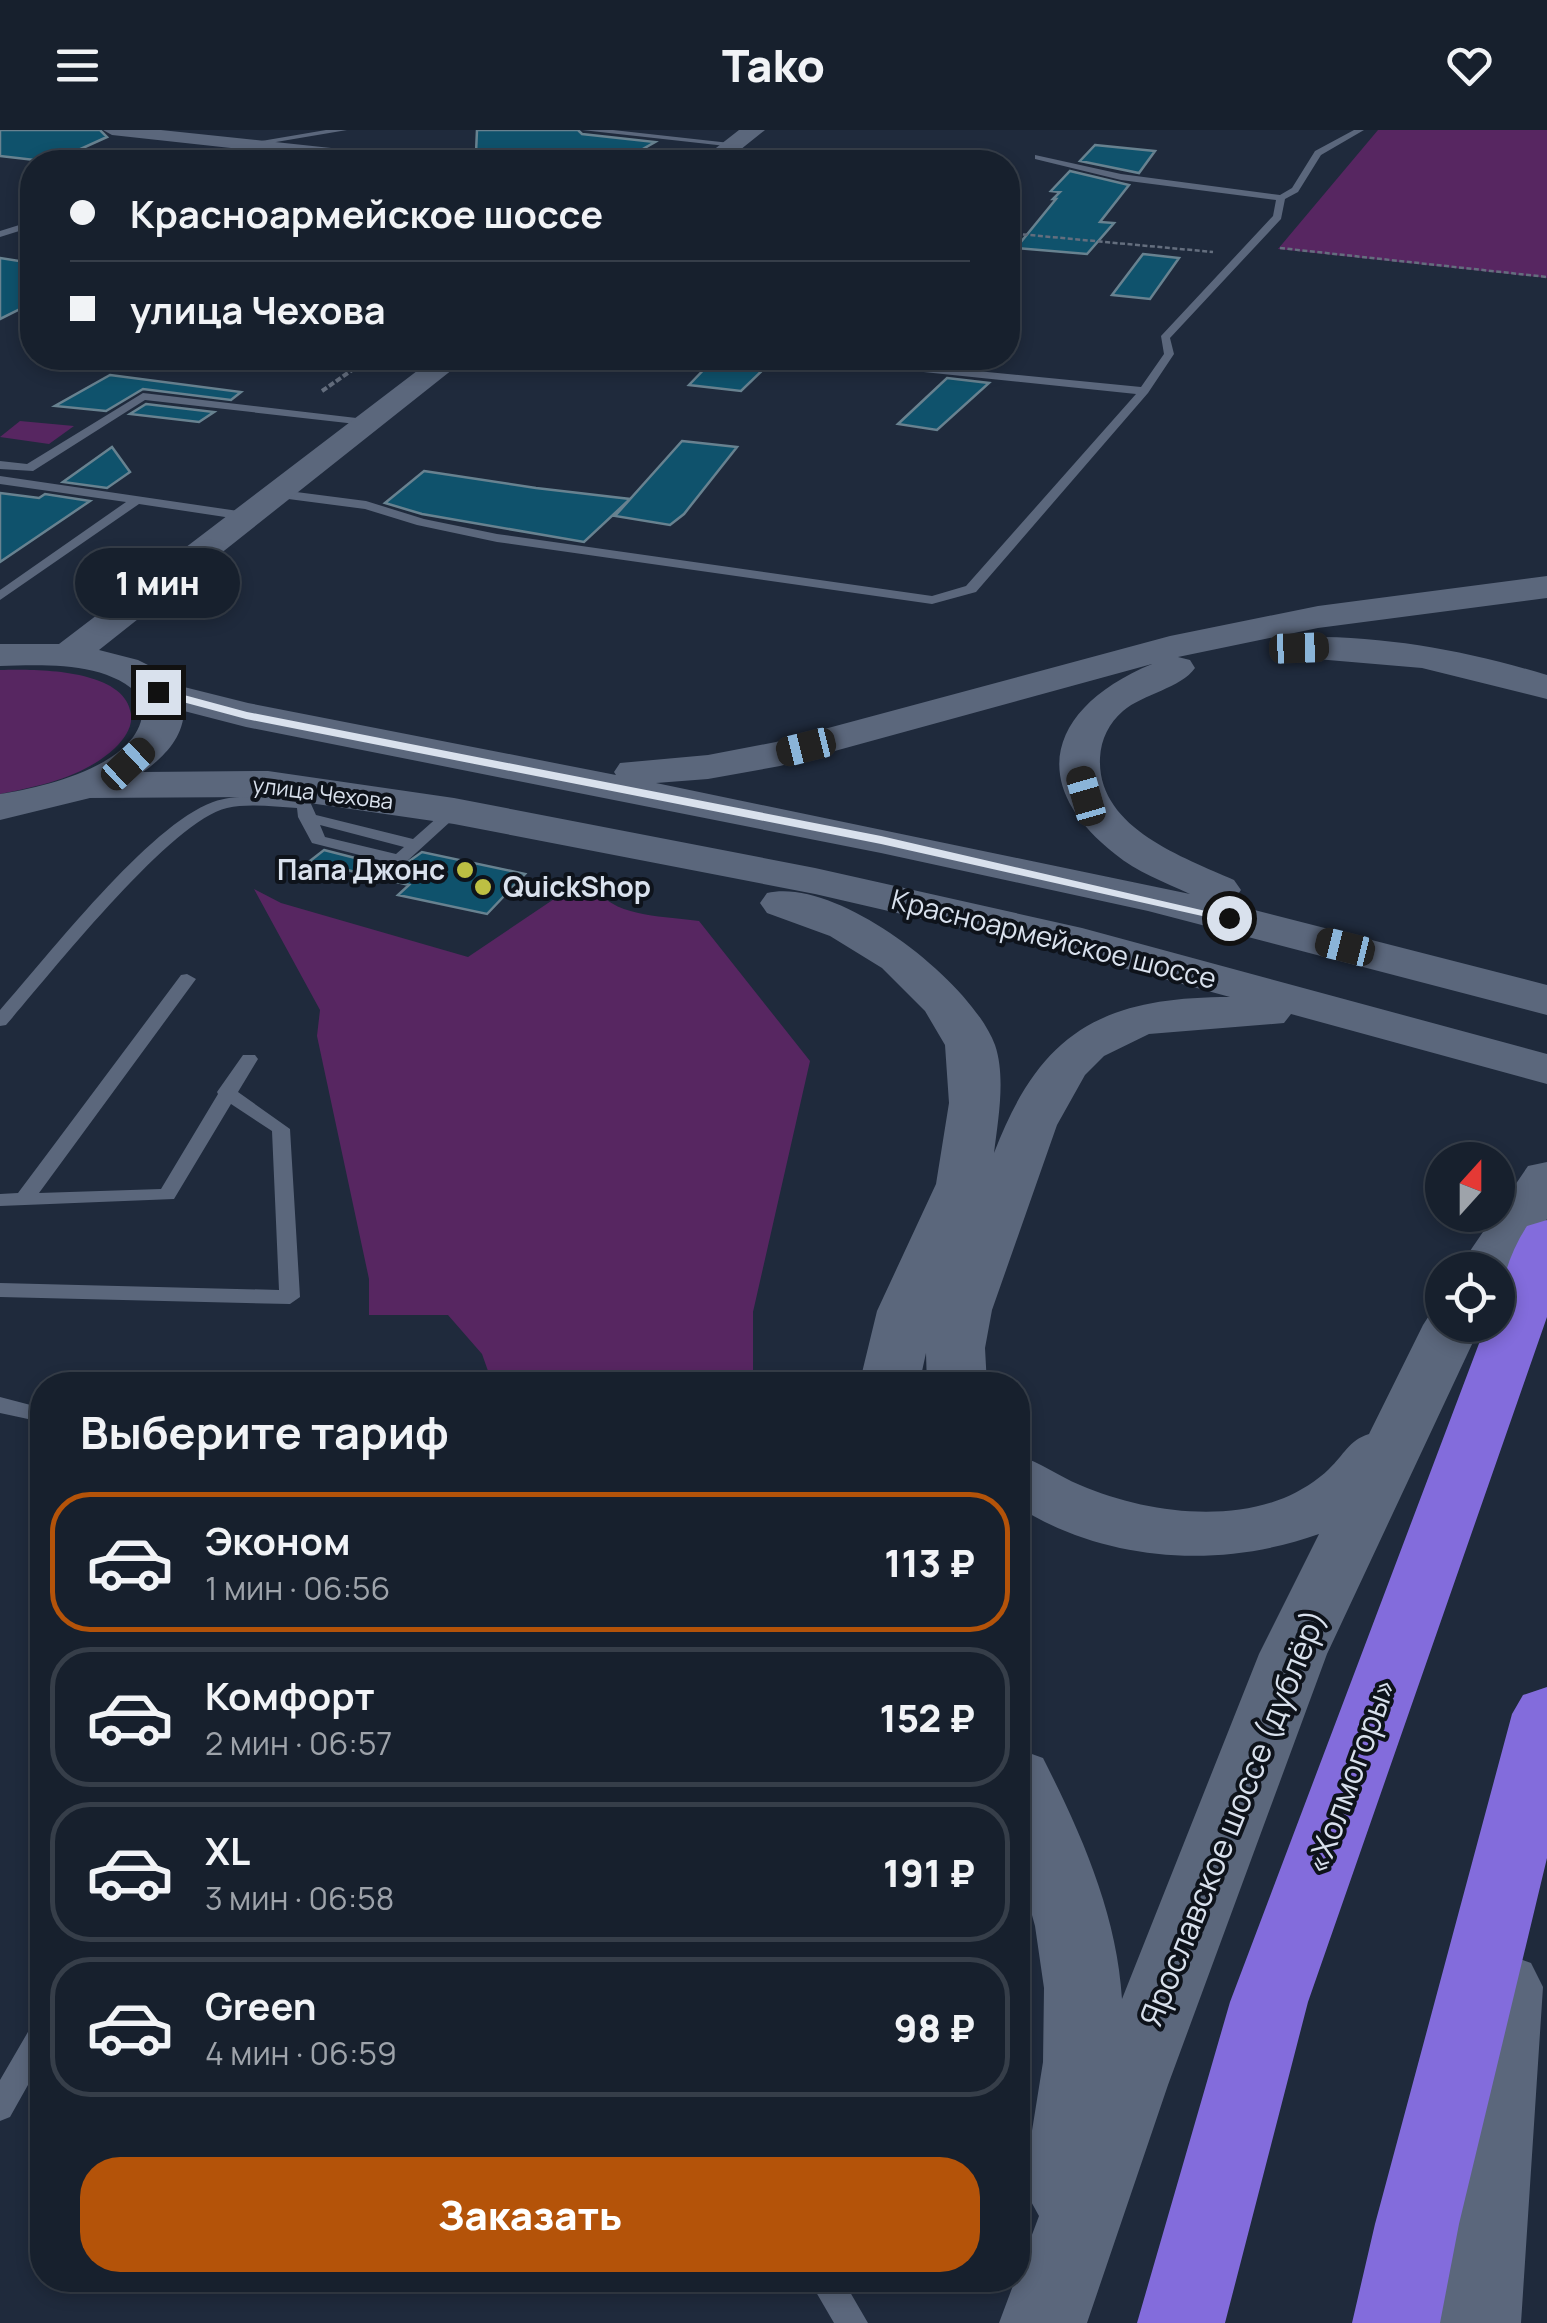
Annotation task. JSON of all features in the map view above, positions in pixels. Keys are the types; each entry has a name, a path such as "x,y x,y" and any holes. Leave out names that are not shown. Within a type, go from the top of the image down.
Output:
{"highway":[{"name":"«Холмогоры»","path":"1180,2323 1268,2002 1547,1238"},
{"path":"1396,2323 1517,1820 1547,1714"}],"main road":[{"path":"69,655 436,370"},
{"path":"0,655 69,655 123,668 158,692 246,716 483,762 596,771 708,767 859,734 1170,647 1318,617 1547,587"},
{"path":"1436,971 1231,896 1146,856 1108,825 1086,796 1078,770 1091,722 1113,701 1148,678 1199,660 1265,649 1332,646 1408,652 1479,666 1547,687"},
{"path":"0,807 87,785 128,764 155,739 165,714 158,692"},
{"name":"Красноармейское шоссе","path":"483,762 1094,886 1547,1000"},
{"name":"улица Чехова","path":"87,785 212,782 310,803 454,810 556,831"},
{"path":"556,831 752,892 846,926 900,958 944,1003 970,1046 975,1103 964,1184 906,1311 892,1372"},
{"name":"Красноармейское шоссе","path":"556,831 815,882 1066,938 1547,1069"},
{"path":"954,1372 963,1313 1043,1101 1068,1062 1105,1035 1162,1016 1208,1010 1290,1014 1418,1033"},
{"path":"1497,1252 1547,1178"},
{"name":"Ярославское шоссе (дублёр)","path":"1043,2323 1128,2084 1293,1654 1444,1342"},
{"path":"1030,1485 1072,1509 1126,1527 1184,1533 1250,1531 1302,1517 1347,1490 1406,1417"},
{"path":"1030,1803 1047,1839 1072,1921 1084,2019 1075,2128 1043,2323"},
{"path":"1477,2323 1517,1820"}],"street":[{"path":"112,130 297,150"}],"lane":[{"path":"247,144 343,130"},
{"path":"586,130 744,137"},
{"path":"1038,157 1121,177 1280,198 1295,190 1318,153 1360,130"},
{"path":"273,493 366,505 497,538 932,600 970,590 1144,391 1169,354 1165,338 1278,217 1280,198"},
{"path":"937,370 1144,391"},
{"path":"0,465 30,468 143,396 365,422"},
{"path":"0,480 244,516"},
{"path":"0,596 137,500"},
{"path":"310,803 318,840 399,860 454,810"},
{"path":"0,1020 147,860 188,822 218,806 310,803 416,845"},
{"path":"23,1200 187,978"},
{"path":"0,1200 167,1195 249,1059"},
{"path":"0,1290 290,1297 282,1130 226,1092"},
{"path":"0,1405 30,1412"},
{"path":"0,2107 30,2055"},
{"path":"833,2292 852,2323"}],"path":[{"path":"1020,235 1219,253 1264,247 1547,277"},
{"path":"294,412 353,370"}],"shaded area":[{"path":"1378,130 1547,130 1547,278 1278,249"},
{"path":"20,421 74,426 49,444 0,437"},
{"path":"0,670 76,674 113,688 125,699 131,714 127,733 103,758 76,773 0,794"},
{"path":"254,889 281,903 468,957 563,893 597,891 606,900 631,911 699,921 810,1061 753,1312 753,1372 488,1372 482,1354 448,1315 369,1315 369,1279 317,1036 320,1010"}],"building":[{"path":"0,130 100,130 107,137 78,150 20,150 20,158 0,156"},
{"path":"477,130 578,130 582,134 655,142 641,150 476,150"},
{"path":"1095,145 1155,151 1139,173 1080,161"},
{"path":"1070,171 1129,185 1100,222 1114,223 1087,254 1020,248 1020,243 1060,192 1051,191"},
{"path":"1143,254 1179,258 1150,299 1112,295"},
{"path":"0,258 20,261 20,309 0,319"},
{"path":"703,370 763,370 741,391 689,385"},
{"path":"110,375 241,392 231,400 143,389 106,411 55,406"},
{"path":"947,378 989,383 937,430 898,424"},
{"path":"146,404 214,412 199,422 130,414"},
{"path":"682,441 737,447 684,514 670,525 615,516"},
{"path":"112,447 130,472 107,488 63,482"},
{"path":"424,471 630,499 584,542 422,514 385,503"},
{"path":"0,493 39,498 45,494 90,501 0,562"},
{"path":"324,850 398,869 422,852 525,874 487,914 398,895 409,885 310,861"}],"place":[{"name":"Папа Джонс","path":"465,870"},
{"name":"QuickShop","path":"483,887"}],"route":[{"path":"158,692 246,716 881,840 1229,918"}]}
